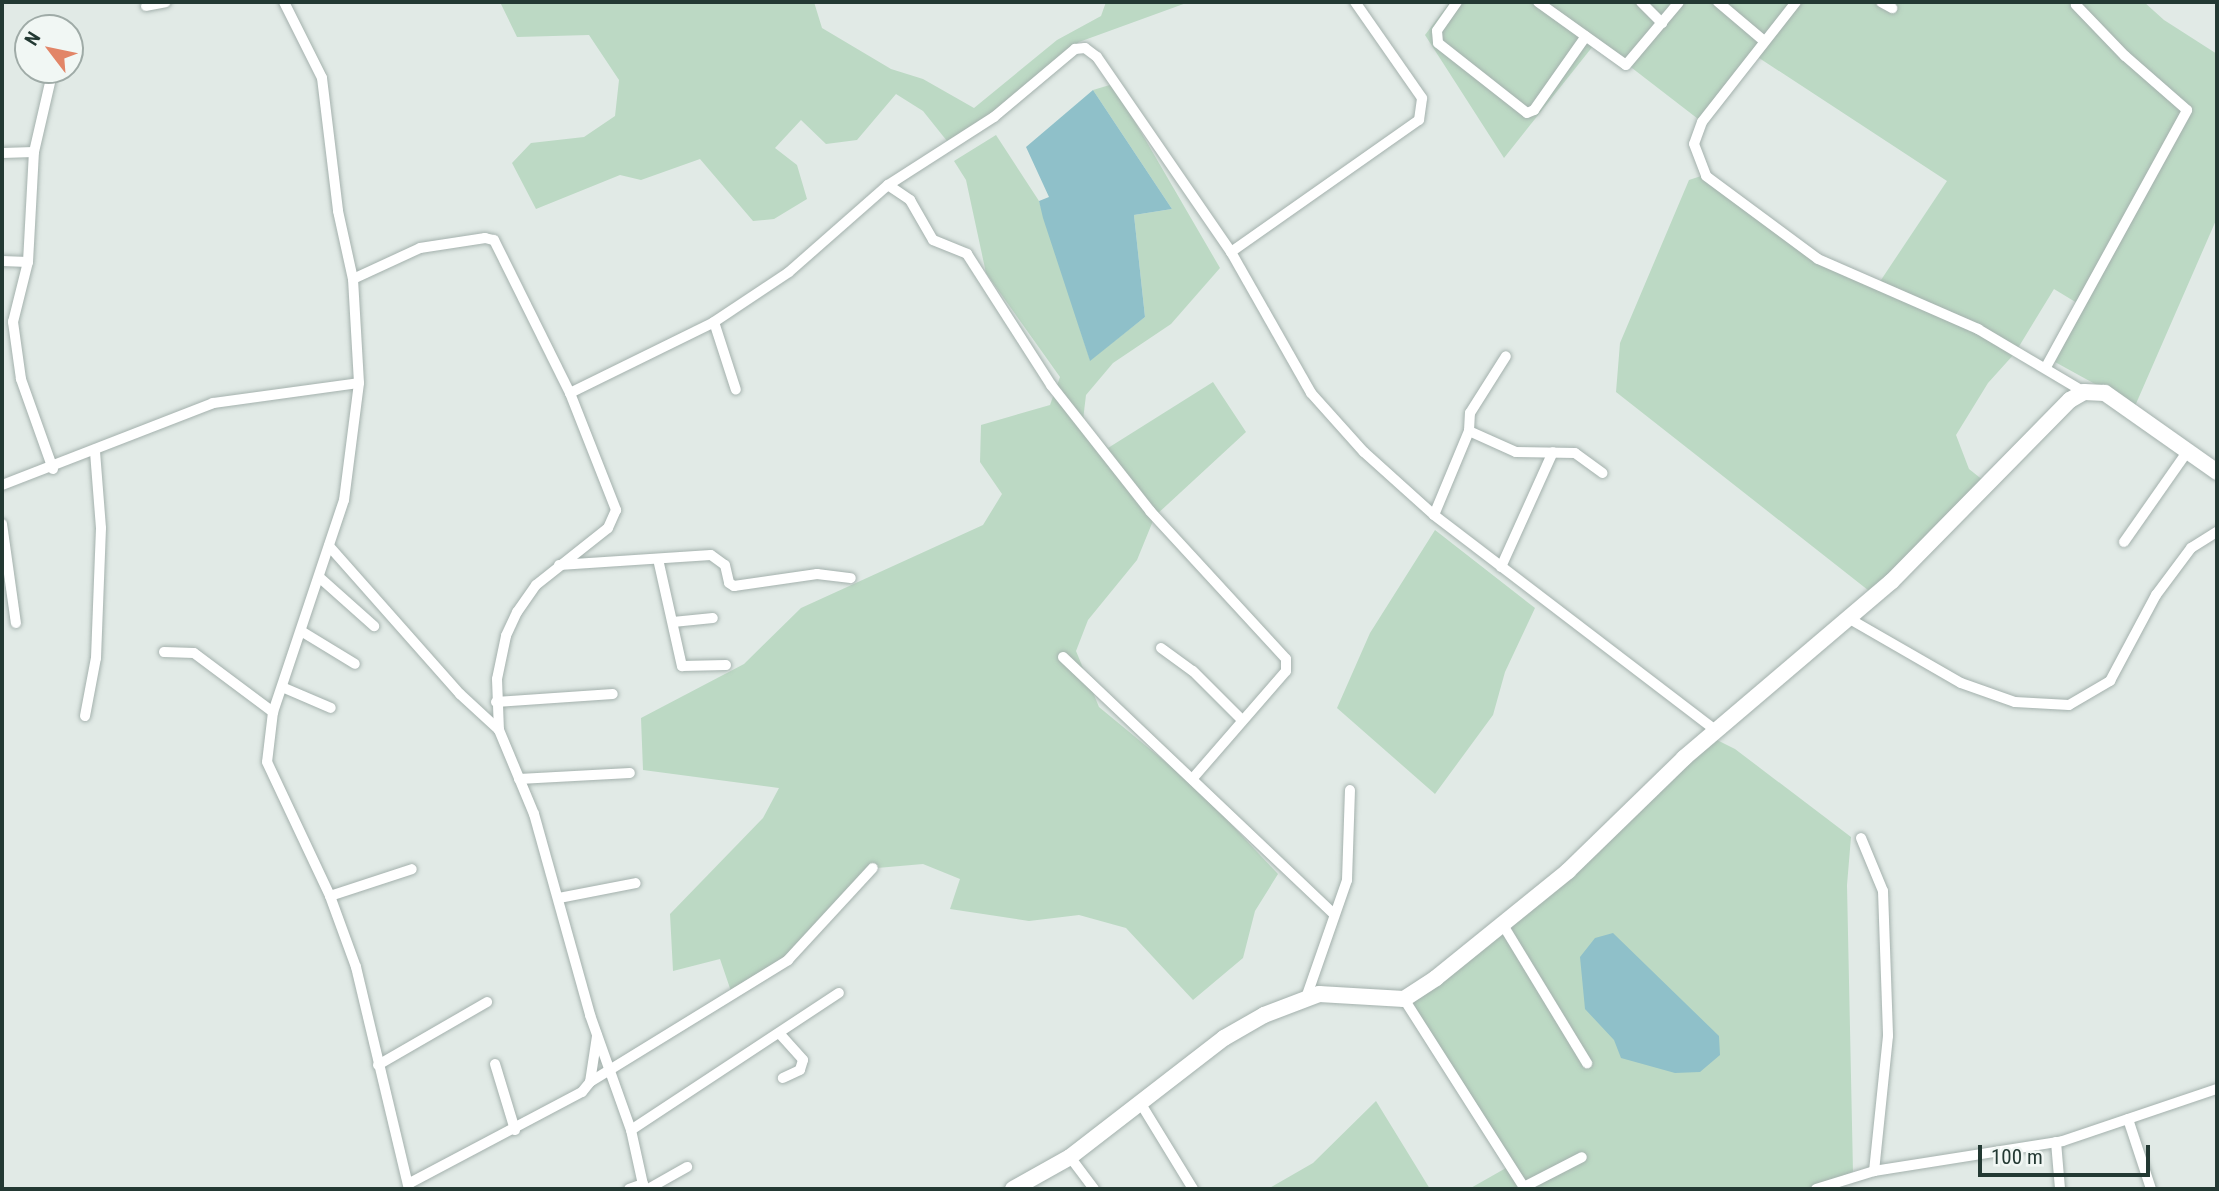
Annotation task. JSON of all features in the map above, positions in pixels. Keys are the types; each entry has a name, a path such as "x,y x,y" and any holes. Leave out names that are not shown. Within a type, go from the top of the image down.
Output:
{"street":[{"path":"146,6 166,2"},
{"path":"284,2 322,78 338,211 353,279 359,383 344,500 273,712 267,762 271,777 330,896 356,967 409,1187 582,1092 590,1082 788,960 873,867"},
{"path":"1231,252 1419,120 1423,98 1356,2"},
{"path":"1457,2 1437,31 1438,43 1527,113 1534,110 1586,36"},
{"path":"1538,2 1626,65 1679,2"},
{"path":"1641,2 1662,23"},
{"path":"1718,2 1763,40"},
{"path":"1796,2 1763,40 1702,122 1694,144 1706,176 1818,260 1978,329 2084,392 2105,393 2189,449 2217,472"},
{"path":"1881,2 1892,8"},
{"path":"2046,367 2187,110 2125,57 2076,5"},
{"path":"570,393 714,322 789,272 888,185 994,117 1075,49 1085,48 1097,57 1231,252 1311,393 1364,452 1434,515 1715,730"},
{"path":"50,84 34,152 28,262 16,298 14,353 53,468"},
{"path":"2,153 34,152"},
{"path":"888,185 910,200 933,240 967,254 1051,385 1150,511 1286,659 1286,671 1194,777"},
{"path":"353,279 419,248 491,238 570,393 616,510 608,528 536,585 517,612 506,636 496,702 499,730 519,779 559,898 597,1036 613,1070 631,1130 645,1188"},
{"path":"2,261 28,262"},
{"path":"714,322 736,390"},
{"path":"1434,515 1469,431 1470,413 1480,392 1506,356"},
{"path":"2,485 53,468 213,402 359,383"},
{"path":"1014,1189 1070,1157 1224,1038 1307,995 1335,993 1404,999 1503,925 1568,871 1715,730 1848,618 1989,485 2059,408 2084,392"},
{"path":"1469,431 1501,449 1574,453 1603,473"},
{"path":"2124,542 2189,449"},
{"path":"85,716 96,658 93,636 100,528 95,451"},
{"path":"1502,567 1553,452"},
{"path":"2,524 16,622"},
{"path":"1848,618 1961,682 2015,702 2069,705 2110,681 2163,585 2191,548 2217,532"},
{"path":"329,546 460,694 499,730"},
{"path":"559,565 719,558 734,586 817,575 851,578"},
{"path":"658,559 682,666 726,665"},
{"path":"319,577 374,626"},
{"path":"673,622 713,618"},
{"path":"301,631 355,664"},
{"path":"1161,648 1194,671 1242,720"},
{"path":"164,652 194,653 273,712"},
{"path":"1063,657 1194,777 1333,913"},
{"path":"282,687 331,708"},
{"path":"496,702 613,694"},
{"path":"519,779 630,773"},
{"path":"1307,995 1350,855 1350,790"},
{"path":"1861,838 1883,891 1888,1036 1874,1171"},
{"path":"330,896 412,869"},
{"path":"559,898 636,883"},
{"path":"1503,925 1587,1063"},
{"path":"631,1130 839,993"},
{"path":"1404,999 1525,1188 1582,1157"},
{"path":"379,1065 487,1002"},
{"path":"779,1033 803,1060 800,1070 783,1078"},
{"path":"590,1082 597,1036"},
{"path":"495,1064 515,1129"},
{"path":"1816,1189 1874,1171 2056,1142 2217,1089"},
{"path":"1141,1104 1193,1189"},
{"path":"2128,1119 2151,1189"},
{"path":"2056,1142 2060,1189"},
{"path":"1070,1157 1094,1189"},
{"path":"629,1189 645,1188 687,1167"}],"green space":[{"path":"500,2 814,2 822,28 891,69 923,79 974,108 1057,40 1101,16 1106,2 1189,2 1079,42 982,121 947,141 923,111 896,94 857,140 826,144 801,120 775,148 797,165 807,199 774,219 753,221 700,159 641,180 620,175 536,209 512,163 531,143 584,137 615,116 619,80 589,35 517,37"},
{"path":"1450,2 2144,2 2164,20 2217,54 2217,218 2135,406 2055,362 2082,306 2054,289 2015,353 1988,383 1956,435 1969,469 1989,485 1873,594 1616,392 1620,343 1689,180 1707,174 1819,259 1879,283 1947,181 1753,54 1702,122 1597,41 1504,158 1425,35"},
{"path":"1113,84 1220,268 1171,324 1113,363 1086,395 1083,420 1108,448 1213,382 1246,432 1155,516 1137,560 1088,620 1076,651 1099,707 1197,788 1278,874 1255,911 1243,958 1193,1000 1126,928 1079,915 1029,921 950,909 960,879 923,864 877,868 799,949 733,997 720,959 673,971 670,914 763,818 779,788 643,770 641,718 744,664 801,608 983,525 1002,494 980,462 981,425 1050,405 1060,377 986,273 966,180 954,161 996,135 1039,201 1090,360 1145,317 1134,215 1172,209 1093,90"},
{"path":"1435,530 1535,608 1505,672 1493,715 1435,794 1337,708 1370,633"},
{"path":"1709,736 1735,749 1851,837 1847,885 1853,1172 1808,1189 1469,1189 1506,1168 1402,997 1569,867"},
{"path":"1376,1101 1430,1189 1268,1189 1313,1163"}],"water":[{"path":"1093,90 1172,209 1134,215 1145,317 1090,361 1043,218 1039,201 1049,197 1026,147"},
{"path":"1613,933 1719,1036 1720,1055 1700,1072 1675,1073 1621,1058 1614,1040 1585,1009 1580,957 1595,938"}]}
